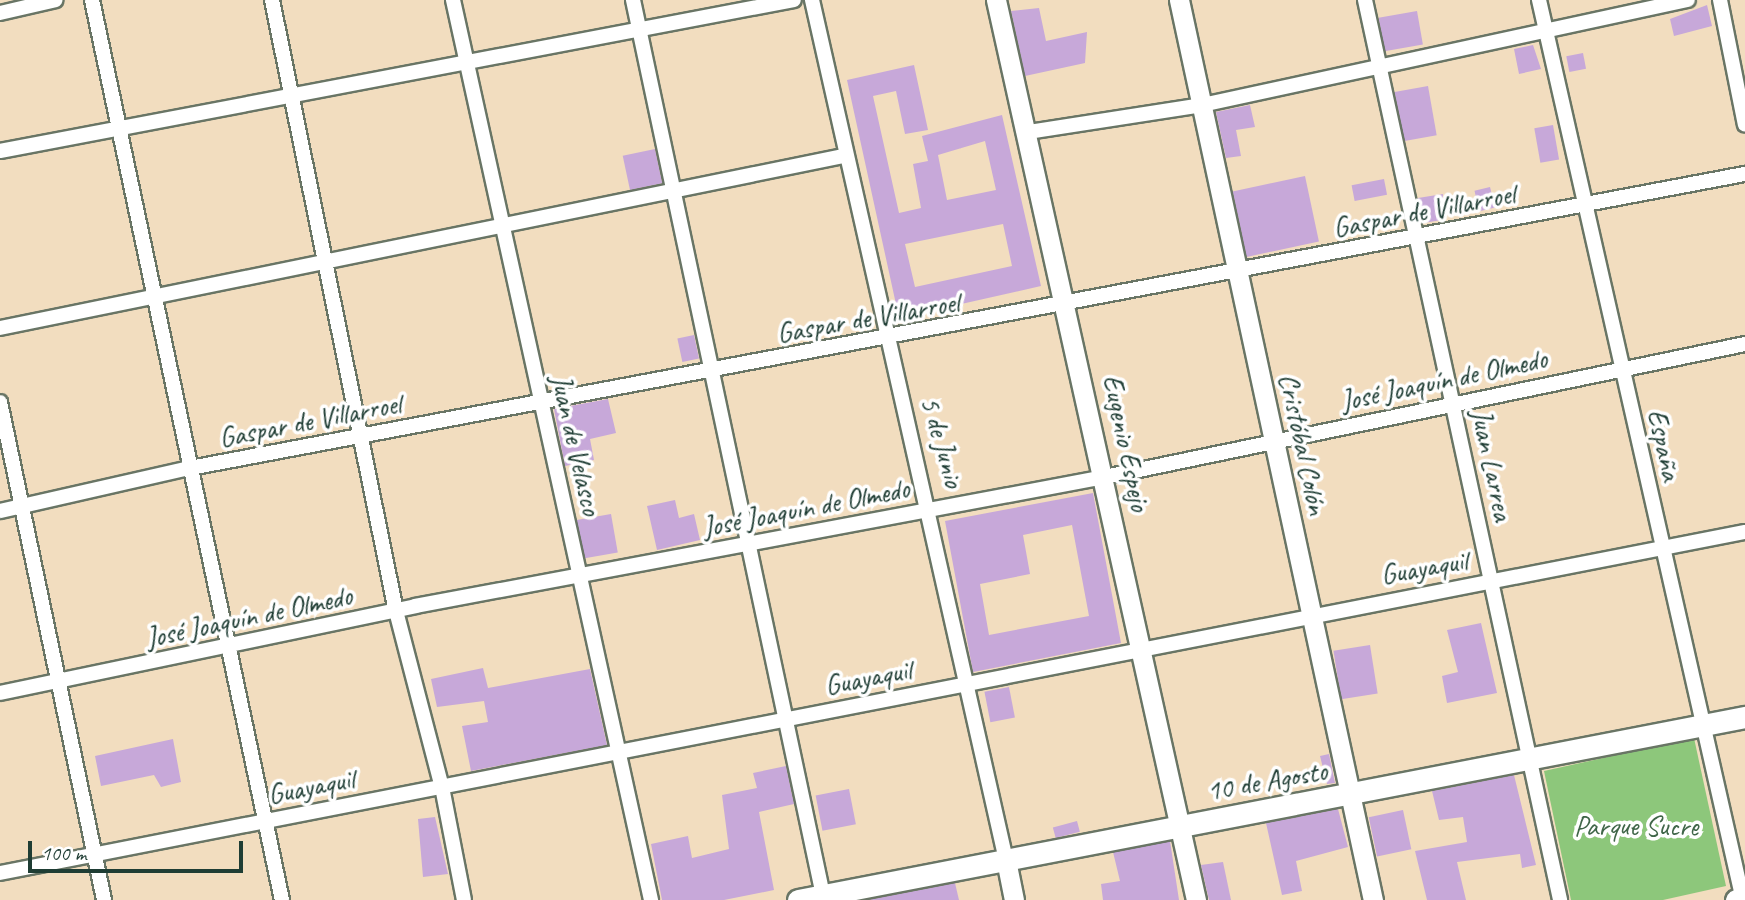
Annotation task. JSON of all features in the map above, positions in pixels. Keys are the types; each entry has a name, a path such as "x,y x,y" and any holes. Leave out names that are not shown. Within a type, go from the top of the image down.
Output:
{"main road":[{"name":"10 de Agosto","path":"798,900 824,898 1180,825 1350,795 1745,717"}],"street":[{"path":"0,13 56,0"},
{"path":"92,0 282,900"},
{"path":"272,0 396,611 442,787 464,900"},
{"name":"Juan de Velasco","path":"453,0 651,900"},
{"path":"633,0 824,898"},
{"path":"0,151 292,98 638,26 794,0"},
{"name":"5 de Junio","path":"812,0 843,156 885,341 932,509 962,685 1014,900"},
{"name":"Eugenio Espejo","path":"996,0 1105,477 1196,900"},
{"name":"Cristóbal Colón","path":"1179,0 1373,900"},
{"name":"Juan Larrea","path":"1365,0 1560,900"},
{"name":"España","path":"1539,0 1741,899"},
{"path":"1028,132 1202,105 1379,63 1688,0"},
{"path":"1720,0 1745,125"},
{"path":"0,328 326,264 843,156"},
{"name":"Gaspar de Villarroel","path":"0,511 190,468 360,438 541,401 885,341 1745,174"},
{"name":"José Joaquín de Olmedo","path":"0,693 396,611 1275,443 1453,401 1745,344"},
{"path":"0,402 104,900"},
{"name":"Guayaquil","path":"0,873 1142,650 1310,613 1492,582 1745,532"}],"green space":[{"name":"Parque Sucre","path":"1694,738 1726,886 1663,900 1571,900 1544,771"}],"building":[{"path":"1707,5 1712,26 1674,36 1670,19"},
{"path":"1039,8 1046,41 1087,32 1085,63 1025,76 1011,11"},
{"path":"1417,11 1423,44 1384,51 1379,18"},
{"path":"1533,45 1541,69 1519,74 1514,49"},
{"path":"1583,53 1586,69 1569,72 1566,56"},
{"path":"914,65 928,130 905,134 896,91 873,96 899,213 921,208 913,164 928,161 922,136 1002,115 1041,286 899,318 847,80","holes":["985,141 996,190 947,200 938,155","1003,224 1012,266 915,287 905,244"]},
{"path":"1428,86 1437,135 1403,141 1395,92"},
{"path":"1250,105 1255,127 1236,130 1241,156 1226,158 1216,112"},
{"path":"1553,125 1559,159 1540,163 1534,128"},
{"path":"655,149 662,183 630,190 623,156"},
{"path":"1305,176 1319,242 1247,257 1233,191"},
{"path":"1384,179 1387,195 1355,201 1352,185"},
{"path":"1490,187 1495,207 1480,211 1474,191"},
{"path":"1443,194 1442,220 1423,223 1418,198"},
{"path":"694,335 699,358 682,362 677,339"},
{"path":"608,399 616,433 590,439 594,460 565,466 554,409"},
{"path":"1093,493 1121,643 973,672 945,521","holes":["1072,525 1089,616 989,635 980,584 1030,574 1023,535"]},
{"path":"675,500 679,518 694,514 700,540 657,550 647,506"},
{"path":"611,514 618,552 583,558 577,520"},
{"path":"1481,623 1497,693 1447,703 1442,676 1458,672 1447,630"},
{"path":"1370,645 1378,693 1341,699 1333,651"},
{"path":"483,668 488,688 590,669 607,745 471,771 462,726 488,722 484,701 437,707 431,679"},
{"path":"1009,687 1015,717 990,722 984,692"},
{"path":"173,739 181,782 161,787 154,775 101,786 95,756"},
{"path":"1329,754 1335,783 1327,784 1320,756"},
{"path":"786,766 794,804 759,812 774,890 724,900 662,900 651,844 688,836 692,858 729,849 722,795 757,788 753,773"},
{"path":"1514,775 1536,865 1522,868 1520,854 1457,862 1466,900 1427,900 1415,851 1467,842 1463,817 1439,820 1432,791"},
{"path":"849,789 856,824 822,831 816,795"},
{"path":"1338,809 1348,847 1296,861 1302,891 1282,895 1266,823"},
{"path":"1403,810 1411,849 1377,856 1369,817"},
{"path":"435,817 448,874 423,877 418,819"},
{"path":"1077,821 1080,832 1056,838 1053,827"},
{"path":"1170,841 1179,900 1103,900 1101,884 1120,881 1113,852"},
{"path":"1223,862 1231,900 1209,900 1201,865"},
{"path":"955,883 959,900 867,900"}]}
